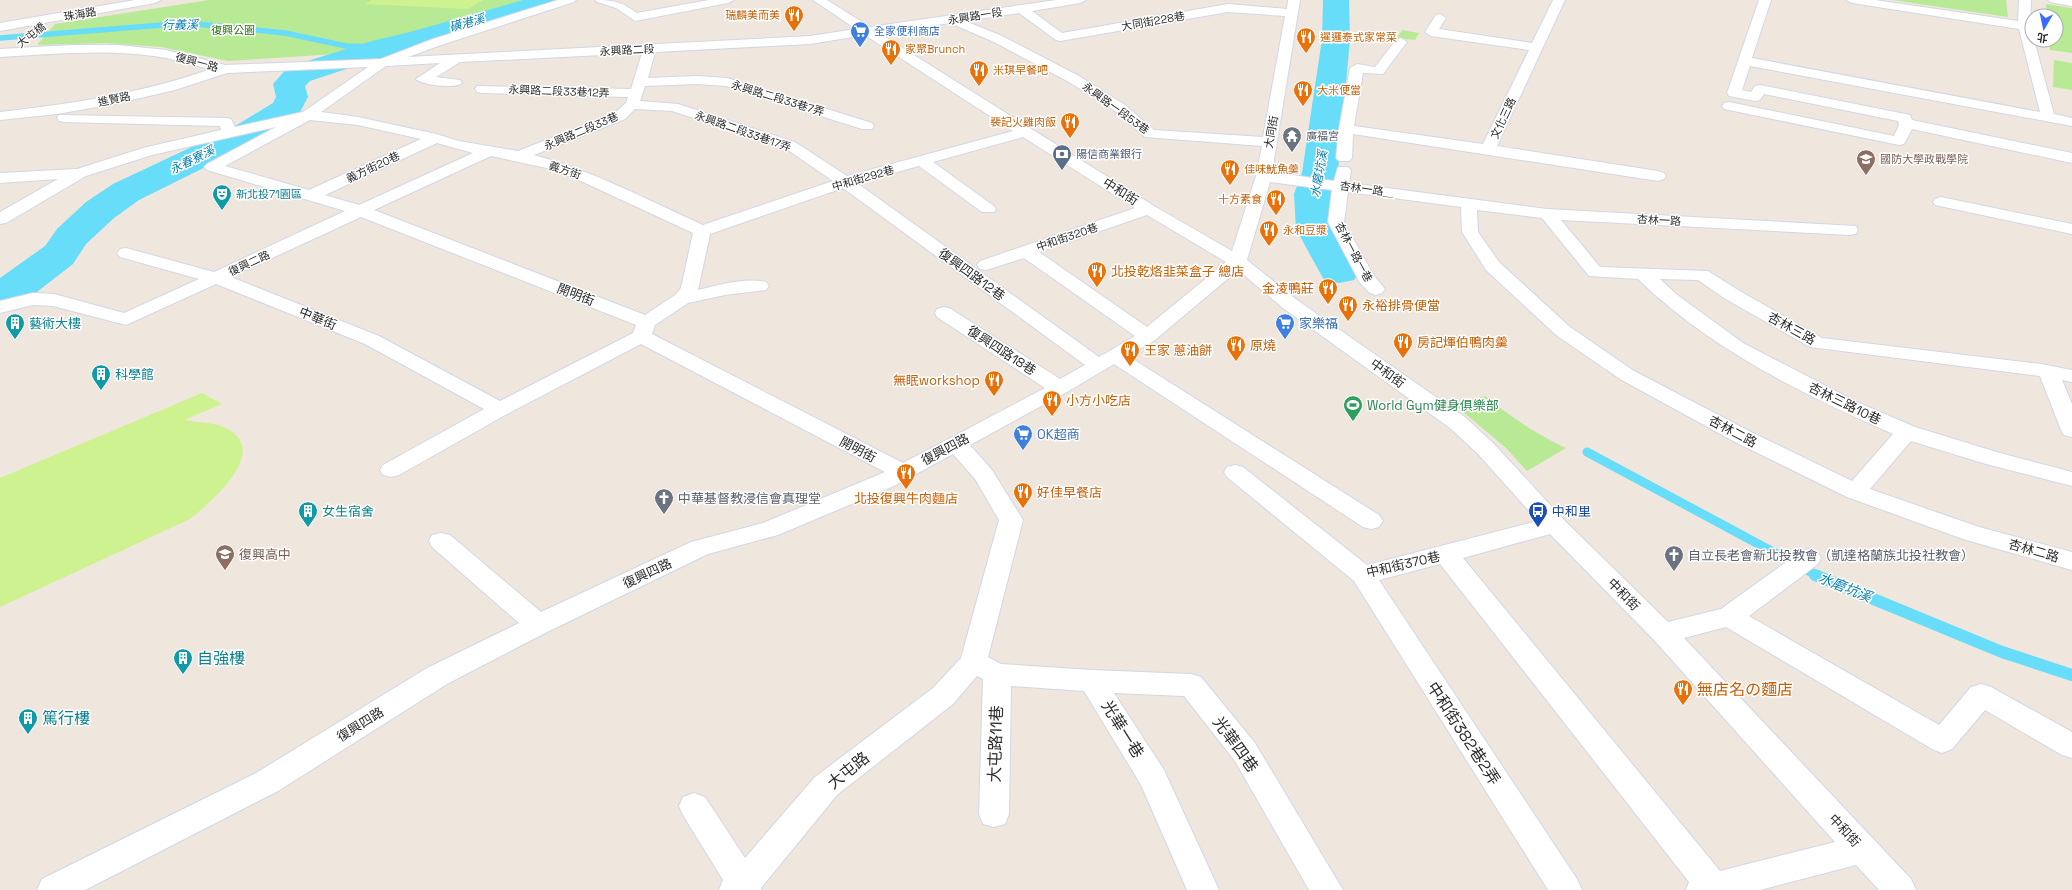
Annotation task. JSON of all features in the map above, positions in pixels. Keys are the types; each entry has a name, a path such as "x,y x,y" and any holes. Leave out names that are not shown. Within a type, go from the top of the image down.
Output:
{"street":[{"name":"珠海路","path":"0,27 155,0"},
{"name":"復興一路","path":"308,115 384,62 437,42 570,0"},
{"path":"601,0 620,6 635,17"},
{"path":"622,20 728,0"},
{"name":"中和街","path":"819,0 1148,209 1238,261 1290,304 1458,423 1486,448 1555,525 1664,633 1900,890"},
{"name":"永興路一段","path":"869,33 1080,0"},
{"name":"文化三路","path":"1346,129 1488,149 1559,0"},
{"path":"1734,93 1755,98 1760,89 1904,118 1905,125 1899,141 1729,106 1765,0"},
{"path":"1852,0 2024,26"},
{"path":"2054,0 2072,3"},
{"name":"大同街228巷","path":"1022,9 1060,37 1228,8 1293,6"},
{"name":"大同街","path":"1238,261 1264,176 1293,6"},
{"path":"1440,18 1431,32 1536,47"},
{"name":"大屯橋","path":"5,53 52,19"},
{"name":"永興路一段53巷","path":"954,20 998,39 1074,79 1120,108 1150,134 1269,142"},
{"name":"永興路二段","path":"384,62 810,40 869,33"},
{"name":"杏林一路一巷","path":"1376,289 1366,279 1336,222 1342,185 1346,129 1357,68 1378,71 1401,42"},
{"path":"2030,48 2048,117"},
{"name":"復興一路","path":"5,53 73,49 150,52 166,54 225,70 384,62"},
{"path":"636,94 649,49"},
{"path":"455,83 423,79 458,58"},
{"path":"1744,61 2072,122"},
{"name":"進賢路","path":"0,116 82,105 168,87 225,70"},
{"name":"永興路二段33巷7弄","path":"636,94 697,80 728,82 867,126"},
{"name":"永興路二段33巷12弄","path":"482,89 636,94"},
{"name":"永興路二段33巷","path":"519,156 620,116 636,94"},
{"name":"永興路二段33巷17弄","path":"636,94 790,145 845,182"},
{"path":"0,219 80,173 148,151 229,132 278,123 308,115"},
{"name":"義方街","path":"308,115 358,121 436,138 456,145 519,156 556,166 589,179 702,231"},
{"name":"開明街","path":"308,115 212,167 361,211 644,329 903,472"},
{"path":"59,118 226,122 229,132"},
{"path":"1905,125 2072,158"},
{"name":"中和街292巷","path":"702,231 845,182 1026,132"},
{"name":"義方街20巷","path":"310,196 436,138"},
{"path":"1488,149 1658,176"},
{"name":"復興二路","path":"0,307 33,299 54,300 126,319 489,151"},
{"path":"921,161 988,209"},
{"path":"0,178 80,173"},
{"name":"杏林一路＿","path":"1264,176 1342,185 1469,203"},
{"name":"復興四路12巷","path":"845,182 1107,361 1371,521"},
{"path":"1941,202 2072,229"},
{"name":"杏林一路","path":"1469,203 1547,214 1850,230"},
{"name":"杏林二路","path":"1469,203 1470,232 1492,266 1563,331 1627,375 1743,437 1855,492 1972,533 2072,561"},
{"name":"中和街320巷","path":"986,265 1148,209"},
{"name":"杏林三路","path":"1547,214 1596,272 1702,275 1731,294 1817,344 2048,371 2072,376"},
{"path":"391,470 644,329 682,299 690,288 702,231"},
{"path":"1026,251 1148,336"},
{"name":"中華街","path":"126,253 217,278 372,340 500,409"},
{"name":"復興四路","path":"53,890 267,782 437,676 538,625 700,548 770,529 886,481 956,444 1060,388 1148,336 1238,261"},
{"name":"杏林三路10巷","path":"1644,273 1669,298 1736,346 1850,407 1907,432 1994,459 2072,479"},
{"path":"682,299 725,289 760,286"},
{"name":"復興四路18巷","path":"944,313 1060,388"},
{"path":"2048,371 2072,430"},
{"path":"1855,492 1907,432"},
{"path":"956,444 984,475 1011,520 985,668 1092,680"},
{"name":"中和街370巷","path":"1235,472 1363,575 1555,525"},
{"path":"441,540 538,625"},
{"path":"1446,554 1707,889 1862,849"},
{"path":"1664,633 1729,617 1809,558"},
{"name":"中和街382巷2弄","path":"1363,575 1566,890"},
{"path":"1729,617 1942,741 1981,695 2072,746"},
{"name":"大屯路11巷","path":"985,668 994,814"},
{"name":"大屯路","path":"741,888 826,786 943,696 985,668"},
{"name":"光華一巷","path":"1092,680 1153,779 1203,890"},
{"name":"光華四巷","path":"1092,680 1191,685 1245,752 1327,890"},
{"path":"694,806 741,888"}],"green space":[{"name":"復興公園","path":"209,0 538,0 369,52 228,61 161,47 106,43 37,45 55,24"},
{"path":"372,0 483,0 468,9 365,4"},
{"path":"1892,0 2006,0 2008,17"},
{"path":"2046,4 2072,8 2072,53 2050,50 2050,48 2064,48 2064,8 2046,8"},
{"path":"1402,30 1419,33 1415,40 1397,38"},
{"path":"2054,60 2072,63 2072,90 2053,87"},
{"path":"202,393 222,404 184,420 218,425 235,434 242,445 242,458 236,472 213,499 190,519 0,607 0,478"},
{"path":"1485,396 1524,425 1566,448 1527,471 1506,448 1455,405"}],"waterway":[{"name":"永春寮溪","path":"0,292 18,286 59,255 71,237 100,210 126,192 244,135 286,109 292,97 289,84 299,74 382,47 415,40 552,0"},
{"name":"水磨坑溪","path":"1336,0 1336,39 1320,173 1313,194 1316,229 1339,271"},
{"name":"行義溪","path":"0,38 187,23 285,33 346,46 382,47"},
{"name":"水磨坑溪","path":"1587,452 1818,576"},
{"name":"水磨坑溪","path":"1815,575 2002,652 2072,675"}],"place":[{"name":"瑞麟美而美","path":"794,32"},
{"name":"全家便利商店","path":"860,48"},
{"name":"暹邏泰式家常菜","path":"1306,54"},
{"name":"家聚Brunch","path":"891,66"},
{"name":"米琪早餐吧","path":"979,87"},
{"name":"大米便當","path":"1303,107"},
{"name":"裴記火雞肉飯","path":"1070,139"},
{"name":"廣福宮","path":"1292,153"},
{"name":"陽信商業銀行","path":"1062,171"},
{"name":"國防大學政戰學院","path":"1866,176"},
{"name":"佳味魷魚羹","path":"1230,186"},
{"name":"新北投71園區","path":"222,211"},
{"name":"十方素食","path":"1276,216"},
{"name":"永和豆漿","path":"1269,247"},
{"name":"北投乾烙韭菜盒子 總店","path":"1097,288"},
{"name":"金凌鴨莊","path":"1328,305"},
{"name":"永裕排骨便當","path":"1348,322"},
{"name":"藝術大樓","path":"15,340"},
{"name":"家樂福","path":"1285,340"},
{"name":"房記煇伯鴨肉羹","path":"1403,359"},
{"name":"原燒","path":"1236,362"},
{"name":"王家 蔥油餅","path":"1130,367"},
{"name":"科學館","path":"101,391"},
{"name":"無眠workshop","path":"994,397"},
{"name":"小方小吃店","path":"1052,417"},
{"name":"World Gym健身俱樂部","path":"1353,422"},
{"name":"OK超商","path":"1023,451"},
{"name":"北投復興牛肉麵店","path":"906,490"},
{"name":"好佳早餐店","path":"1023,509"},
{"name":"中華基督教浸信會真理堂","path":"664,515"},
{"name":"女生宿舍","path":"308,528"},
{"name":"中和里","path":"1538,528"},
{"name":"復興高中","path":"225,571"},
{"name":"自立長老會新北投教會（凱達格蘭族北投社教會）","path":"1674,572"},
{"name":"自強樓","path":"183,675"},
{"name":"無店名の麵店","path":"1683,706"},
{"name":"篤行樓","path":"28,735"}],"water label":[{"name":"磺港溪","path":"467,23"}]}
